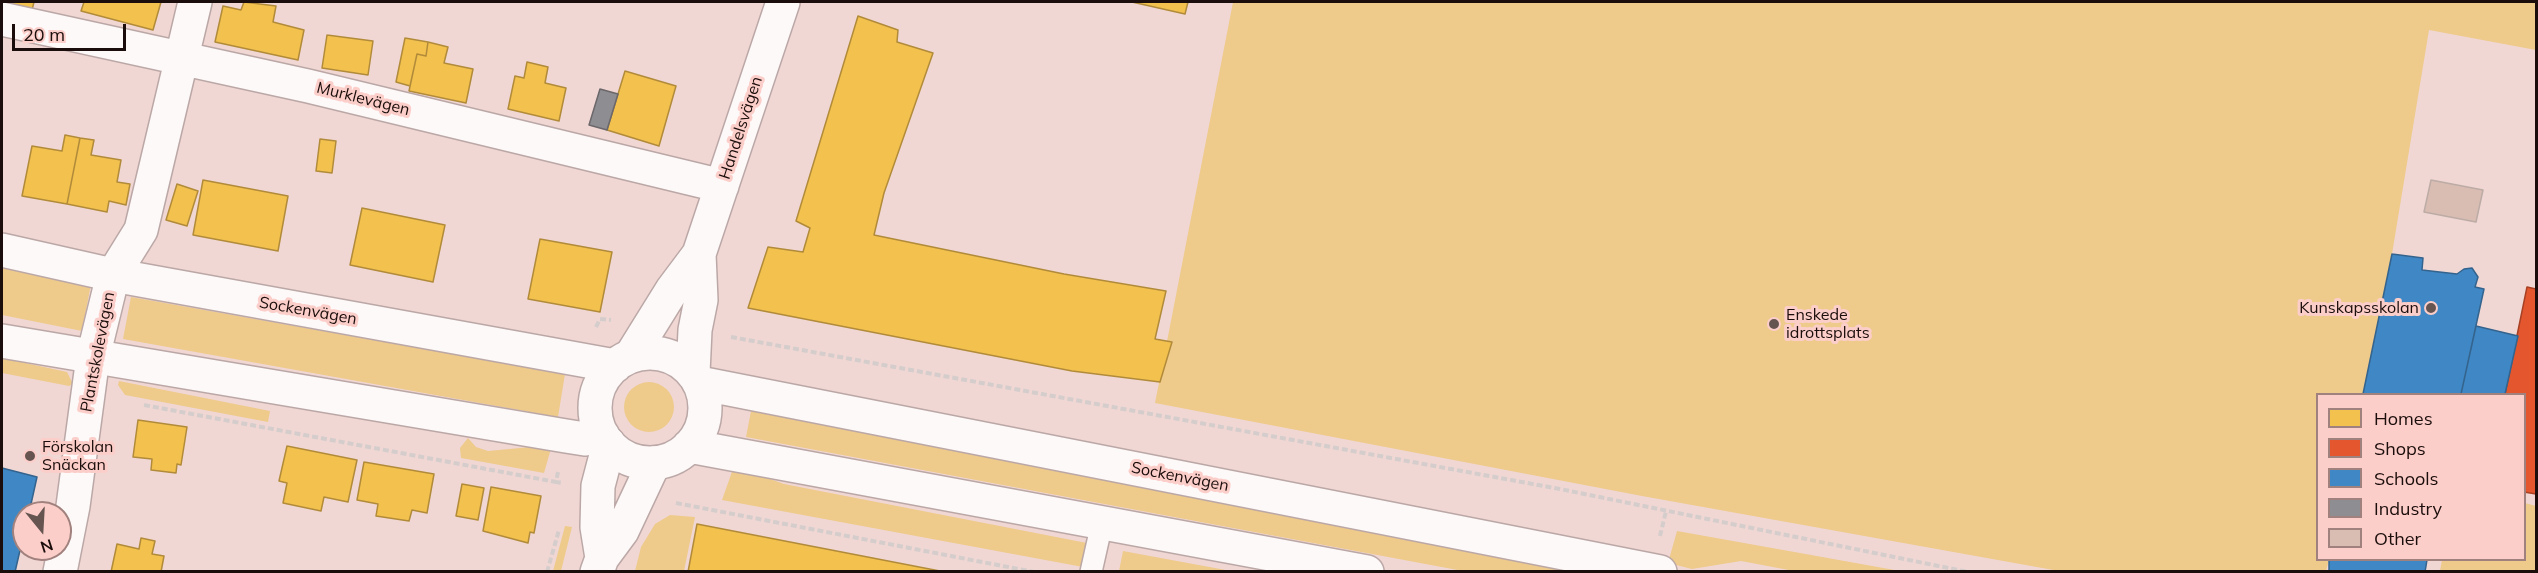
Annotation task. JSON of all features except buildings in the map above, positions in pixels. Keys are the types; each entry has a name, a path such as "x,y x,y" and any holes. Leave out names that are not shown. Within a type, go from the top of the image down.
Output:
{"street":[{"name":"Plantskolevägen","path":"60,572 73,507 93,357 113,275 141,230 195,2"},
{"name":"Handelsvägen","path":"623,362 699,254 783,2"},
{"name":"Murklevägen","path":"2,19 182,58 722,186"},
{"name":"Sockenvägen","path":"2,250 113,275 579,361 623,362 653,353 675,359 696,378 1660,572"},
{"name":"Handelsvägen","path":"696,378 695,330 701,300 699,254"},
{"path":"2,341 566,436 606,440"},
{"path":"623,362 604,378 595,407 597,422 606,440 622,455 637,462 654,463 674,458 689,446 700,432 705,417 705,399 696,378"},
{"path":"599,565 597,486 606,440"},
{"path":"689,446 1366,572"},
{"path":"599,565 622,531 654,463"}],"lane":[{"path":"1091,572 1102,523"}],"path":[{"path":"579,361 600,319 653,322"},
{"path":"695,330 1560,489 1968,572"},
{"path":"88,394 556,482 597,486"},
{"path":"556,482 566,436"},
{"path":"638,496 1034,572"}],"shaded area":[{"name":"Enskede idrottsplats","path":"1233,2 2536,2 2536,50 2429,30 2392,254 2363,393 2316,393 2316,561 2329,561 2326,571 2059,571 1642,496 1155,403"},
{"path":"2,266 91,284 82,331 2,315"},
{"path":"131,297 565,374 558,417 123,339"},
{"path":"2,358 67,372 73,384 69,386 2,373"},
{"path":"119,381 270,411 268,422 125,395 118,385"},
{"path":"649,382 667,389 674,407 667,425 649,432 631,425 624,407 631,389"},
{"path":"751,411 1608,571 1463,571 746,437"},
{"path":"468,438 476,447 488,451 552,445 544,473 461,458 460,448"},
{"path":"734,466 784,484 1087,543 1083,567 722,500"},
{"path":"2526,503 2536,506 2536,571 2440,571 2442,561 2526,561"},
{"path":"670,515 695,517 684,571 635,571 641,547 655,524"},
{"path":"565,526 572,527 561,571 553,571"},
{"path":"1677,531 1900,571 1794,571 1741,561 1692,569 1668,563"},
{"path":"1123,551 1231,571 1119,571"}],"place":[{"name":"Kunskapsskolan","path":"2431,308"},
{"name":"Enskede idrottsplats","path":"1774,324"},
{"name":"Förskolan Snäckan","path":"30,456"}]}
